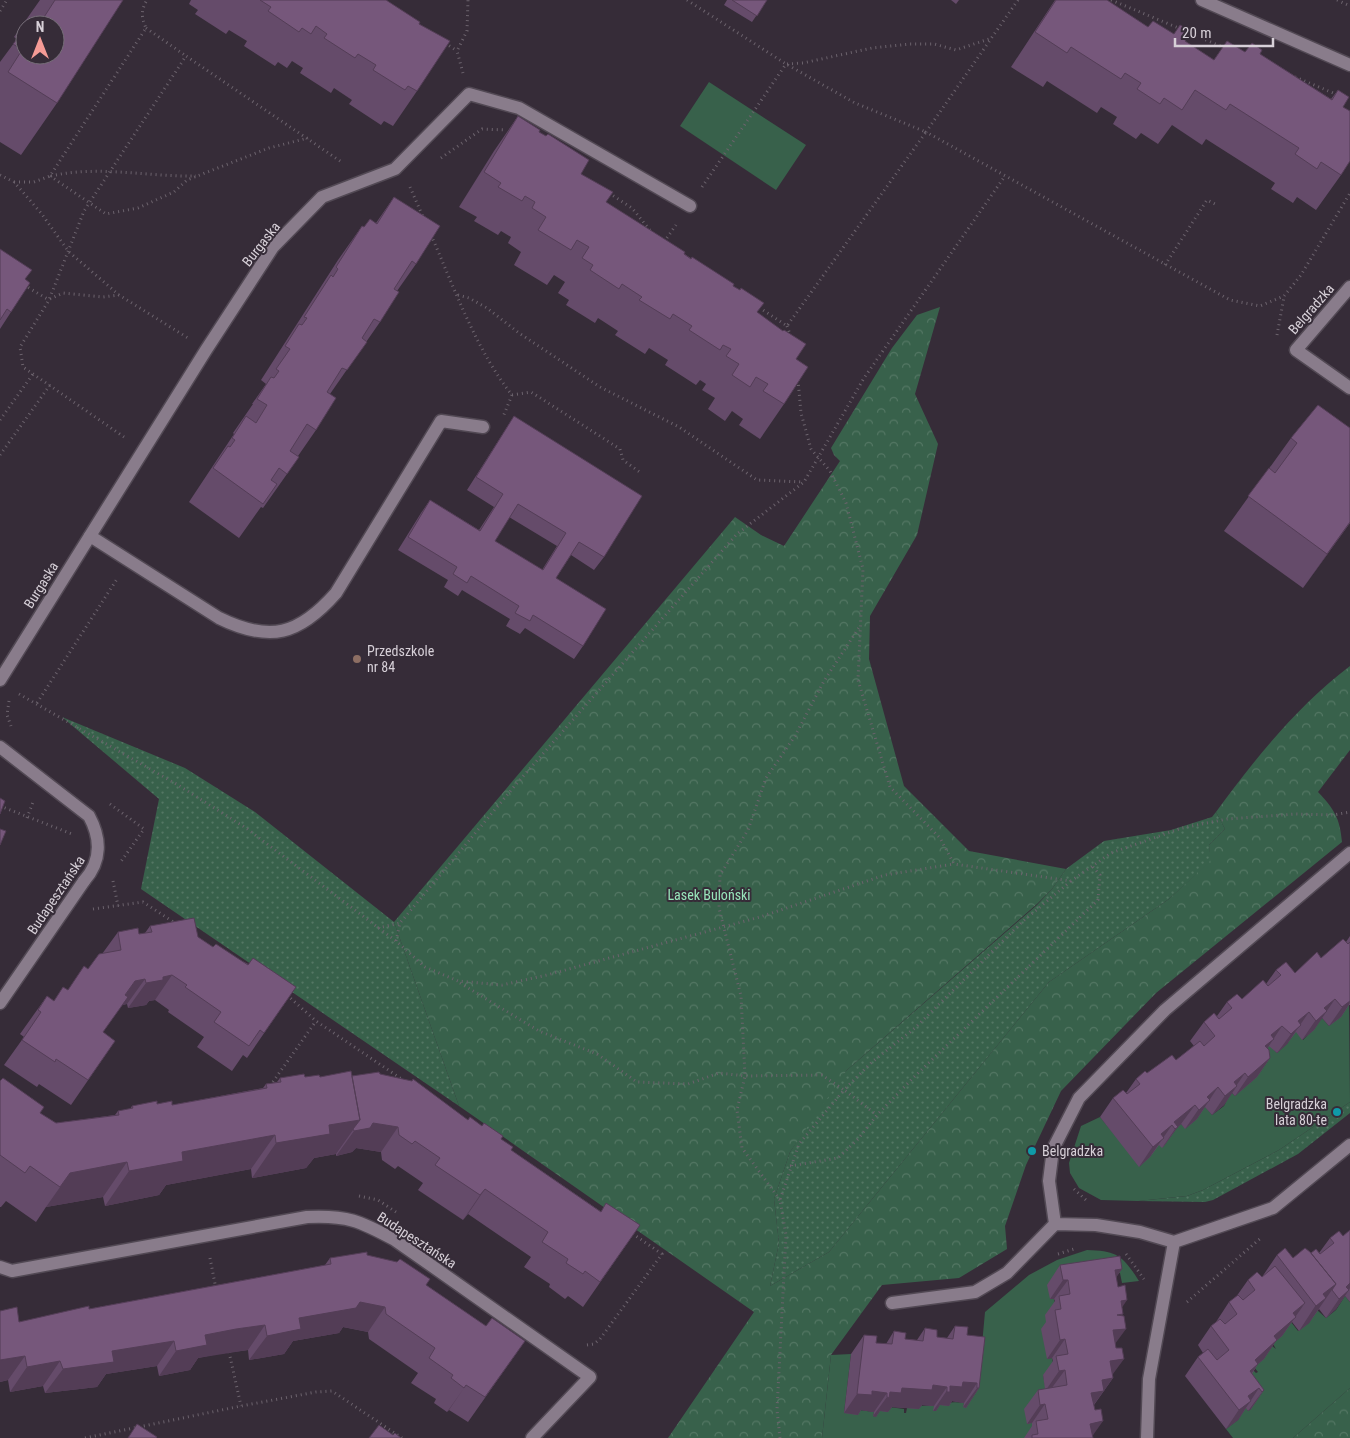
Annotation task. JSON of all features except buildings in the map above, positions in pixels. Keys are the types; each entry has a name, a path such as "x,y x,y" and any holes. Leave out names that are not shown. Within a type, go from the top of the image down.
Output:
{"street":[{"path":"1202,0 1350,65"},
{"name":"Burgaska","path":"0,680 142,450 274,247 322,197 395,169 469,94 518,108 690,206"},
{"name":"Belgradzka","path":"1296,350 1350,287"},
{"path":"1296,350 1350,388"},
{"path":"90,536 219,618 239,628 277,633 299,626 319,612 336,593 441,421 484,428"},
{"name":"Budapesztańska","path":"0,747 89,816 96,829 99,844 96,865 0,1003"},
{"path":"1055,1224 1049,1181 1053,1149 1079,1098 1165,1010 1350,853"},
{"path":"892,1303 975,1292 1006,1273 1055,1224 1096,1225 1140,1232 1174,1242 1274,1208 1350,1145"},
{"name":"Budapesztańska","path":"0,1267 12,1270 307,1218 335,1216 365,1224 395,1240 590,1377 532,1438"},
{"path":"1147,1438 1149,1379 1174,1242"}],"path":[{"path":"0,11 7,0"},
{"path":"146,0 142,7 142,18 146,28 309,138 340,163 350,162"},
{"path":"441,40 457,51 467,31 468,0"},
{"path":"687,0 786,64 855,103 926,132 1230,300 1260,306 1284,296 1301,275 1350,193"},
{"path":"787,326 1018,0"},
{"path":"1111,0 1230,50"},
{"path":"1337,0 1350,6"},
{"path":"50,176 146,28"},
{"path":"786,64 803,63 872,48 910,44 934,44 956,50 990,39"},
{"path":"142,450 23,367 20,347 49,300 89,202 186,56"},
{"path":"710,175 786,64"},
{"path":"1286,73 1341,96"},
{"path":"437,161 482,129 511,131"},
{"path":"50,176 106,214 138,208 160,200 174,192 188,180 269,148 309,138"},
{"path":"395,169 408,182 458,295 500,380 512,395"},
{"path":"14,182 34,182 68,172 110,171 168,176 199,176"},
{"path":"0,175 14,182 41,212 68,252 120,295 206,350"},
{"path":"396,941 400,924 518,782 737,534 804,482 864,378 1005,176"},
{"path":"608,192 632,208 662,245 690,206"},
{"path":"1165,264 1207,200 1216,206"},
{"path":"16,280 49,300"},
{"path":"49,300 63,293 103,297 120,295"},
{"path":"458,295 469,298 487,308 519,333 600,387 679,428 757,480 804,482"},
{"path":"1284,296 1277,336 1296,350"},
{"path":"754,304 787,326 792,341"},
{"path":"0,420 33,374"},
{"path":"798,375 801,413 811,449 818,460 830,471 846,503 863,569 858,680 890,787 940,838 954,864"},
{"path":"0,455 50,385"},
{"path":"512,395 531,392 620,449 623,460 641,473"},
{"path":"505,410 512,395"},
{"path":"37,702 130,561"},
{"path":"780,1200 742,1148 737,1110 745,1076 741,996 719,908 720,875 748,830 766,778 795,736 824,681 860,625"},
{"path":"14,692 37,702 178,785 246,828 396,941 425,967 458,981 539,1031 597,1054 637,1082 688,1084 719,1073 745,1076 822,1075 877,1115"},
{"path":"0,806 76,835"},
{"path":"780,1438 777,1410 786,1235 780,1200 799,1144 844,1090 872,1062 915,1028 1022,922 1071,881 1111,852 1182,828 1227,819 1296,814 1333,815 1350,812"},
{"path":"458,981 502,985 547,975 760,917 885,875 954,864 1071,881"},
{"path":"790,1166 838,1158 858,1140 877,1115 1098,900 1100,875 1092,866"},
{"path":"112,875 118,906"},
{"path":"62,914 143,902 176,924"},
{"path":"377,928 400,924"},
{"path":"285,994 316,1022 406,1082"},
{"path":"266,1091 316,1022"},
{"path":"352,1195 378,1200 402,1216"},
{"path":"584,1345 594,1344 600,1339 662,1254 629,1232"},
{"path":"1160,1312 1173,1313 1269,1232"},
{"path":"1039,1240 1052,1256 1077,1248"},
{"path":"1120,1251 1127,1254 1145,1281"},
{"path":"229,1352 241,1406"},
{"path":"85,1438 241,1406 316,1392 332,1391 402,1438"}],"green space":[{"path":"709,82 806,145 776,190 680,126"},
{"name":"Lasek Buloński","path":"940,307 915,394 938,444 917,535 870,616 869,659 904,786 969,851 1066,869 1052,889 1037,904 847,1070 790,1152 774,1199 779,1243 770,1286 829,1252 1049,982 1169,899 1210,861 1209,845 1225,829 1216,812 1278,734 1312,698 1350,666 1350,750 1318,792 1338,820 1342,842 1156,993 1061,1091 1026,1165 1005,1226 1007,1249 959,1278 882,1285 831,1355 822,1438 668,1438 754,1312 459,1106 394,922 735,517 761,535 784,546 840,461 834,455 831,448 892,348 917,315"},
{"path":"62,717 185,768 255,812 394,922 459,1106 141,889 159,799"},
{"path":"1216,812 1225,829 1209,845 1211,861 1169,899 1049,982 829,1252 770,1286 779,1243 774,1199 790,1152 828,1094 847,1070 1037,905 1052,889 1066,869 1104,841 1171,830 1212,817"},
{"path":"1349,1004 1350,1102 1279,1150 1203,1190 1187,1196 1138,1201 1101,1200 1079,1188 1070,1173 1069,1163 1081,1126 1100,1117 1140,1166 1160,1141 1181,1124 1185,1128 1205,1106 1212,1115 1224,1106 1231,1092 1235,1096 1256,1070 1269,1045 1277,1053 1287,1044 1296,1031 1303,1040 1322,1018 1329,1026"},
{"path":"1350,1102 1350,1113 1298,1154 1213,1200 1205,1202 1138,1201 1187,1196 1203,1190 1279,1150"},
{"path":"1087,1250 1106,1252 1119,1256 1139,1281 1122,1283 1120,1273 1107,1275 1054,1299 1057,1313 1047,1328 1047,1359 1052,1358 1055,1373 1043,1375 1046,1390 1032,1423 1034,1438 822,1438 831,1355 851,1354 844,1413 859,1410 874,1412 873,1416 876,1417 876,1411 889,1407 904,1409 904,1413 906,1413 907,1408 949,1402 964,1403 963,1407 981,1356 985,1312 1029,1275 1057,1260"},
{"path":"1345,1296 1350,1302 1350,1388 1293,1438 1233,1438 1226,1429 1238,1420 1246,1407 1248,1411 1251,1409 1236,1390 1253,1370 1256,1373 1258,1372 1254,1367 1272,1346 1276,1349 1273,1344 1291,1322 1298,1331 1309,1323 1317,1310 1326,1318 1336,1310"},
{"path":"1350,1388 1350,1438 1293,1438"}],"place":[{"name":"Przedszkole nr 84","path":"357,659"},
{"name":"Belgradzka lata 80-te","path":"1337,1112"},
{"name":"Belgradzka","path":"1032,1151"}]}
